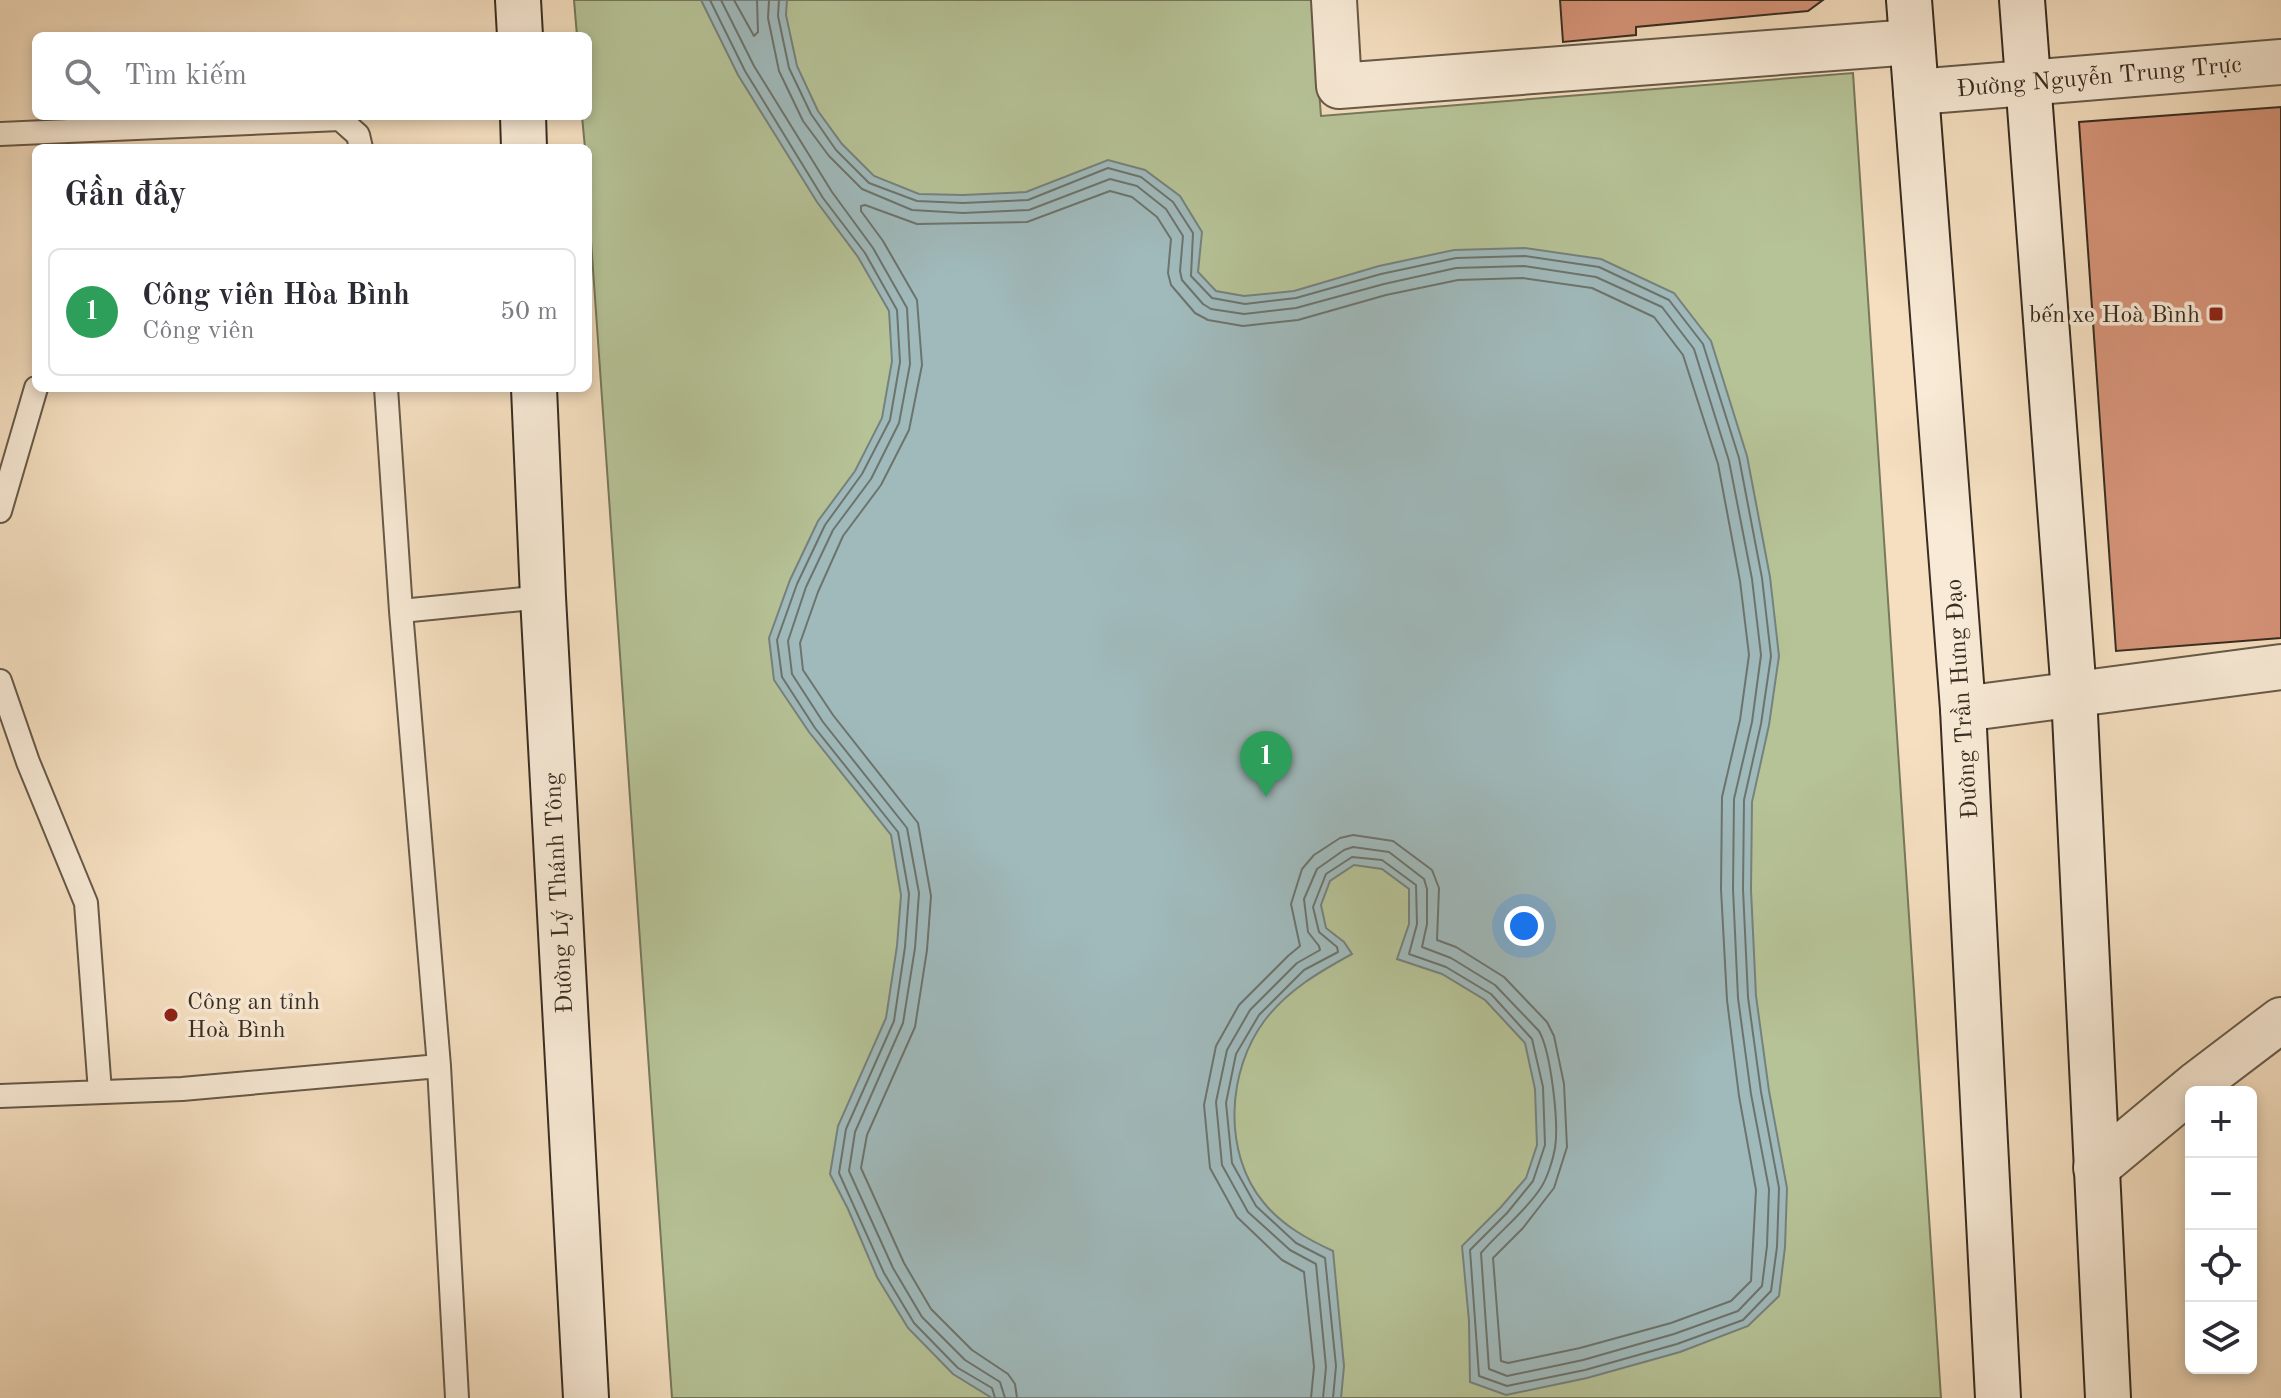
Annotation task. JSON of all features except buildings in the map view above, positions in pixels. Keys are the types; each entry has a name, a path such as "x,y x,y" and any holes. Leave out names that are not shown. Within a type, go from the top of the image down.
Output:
{"main road":[{"path":"518,0 520,32"},
{"path":"1334,0 1339,86 1911,21"},
{"path":"2022,0 2074,694 2108,1398"},
{"name":"Đường Trần Hưng Đạo","path":"1911,21 1963,709 1998,1398"},
{"name":"Đường Nguyễn Trung Trực","path":"1916,92 2281,62"},
{"path":"523,120 524,144"},
{"name":"Đường Lý Thánh Tông","path":"534,392 586,1398"},
{"path":"1963,709 2281,667"},
{"path":"2096,1168 2198,1083 2281,1020"}],"lane":[{"path":"0,134 41,140 326,120"},
{"path":"341,120 358,135 360,144"},
{"path":"0,511 35,392"},
{"path":"386,392 439,1066 457,1398"},
{"path":"401,611 543,597"},
{"path":"0,681 28,762 86,903 100,1092"},
{"path":"0,1096 182,1089 439,1066"}],"green space":[{"path":"574,0 1312,0 1321,116 1853,73 1941,1398 672,1398 592,255 592,144 585,144 582,120 592,120 592,32 577,32"}],"water":[{"path":"701,0 787,0 786,15 797,66 818,111 842,144 874,176 919,194 1026,192 1108,160 1145,170 1180,196 1202,232 1198,272 1216,291 1244,296 1294,291 1379,266 1454,250 1525,248 1601,259 1674,293 1711,341 1747,456 1770,577 1779,656 1769,725 1752,802 1751,890 1756,996 1787,1188 1785,1247 1779,1296 1748,1326 1680,1352 1587,1378 1506,1395 1470,1382 1469,1321 1462,1246 1526,1178 1537,1145 1535,1089 1525,1043 1485,1000 1442,974 1397,959 1409,924 1409,889 1382,869 1354,865 1330,881 1321,905 1326,928 1344,942 1352,954 1294,991 1265,1020 1252,1040 1243,1063 1234,1112 1241,1160 1250,1183 1264,1203 1296,1231 1333,1251 1344,1366 1341,1398 992,1398 953,1374 908,1328 877,1277 830,1174 838,1126 886,1018 901,895 891,835 809,732 774,680 769,638 790,580 818,521 855,471 882,418 892,361 889,311 858,257 817,202 738,75"}],"place":[{"name":"bến xe Hoà Bình","path":"2216,314"},
{"name":"Công viên Hòa Bình","path":"1266,797"},
{"name":"Công an tỉnh Hoà Bình","path":"171,1015"}]}
